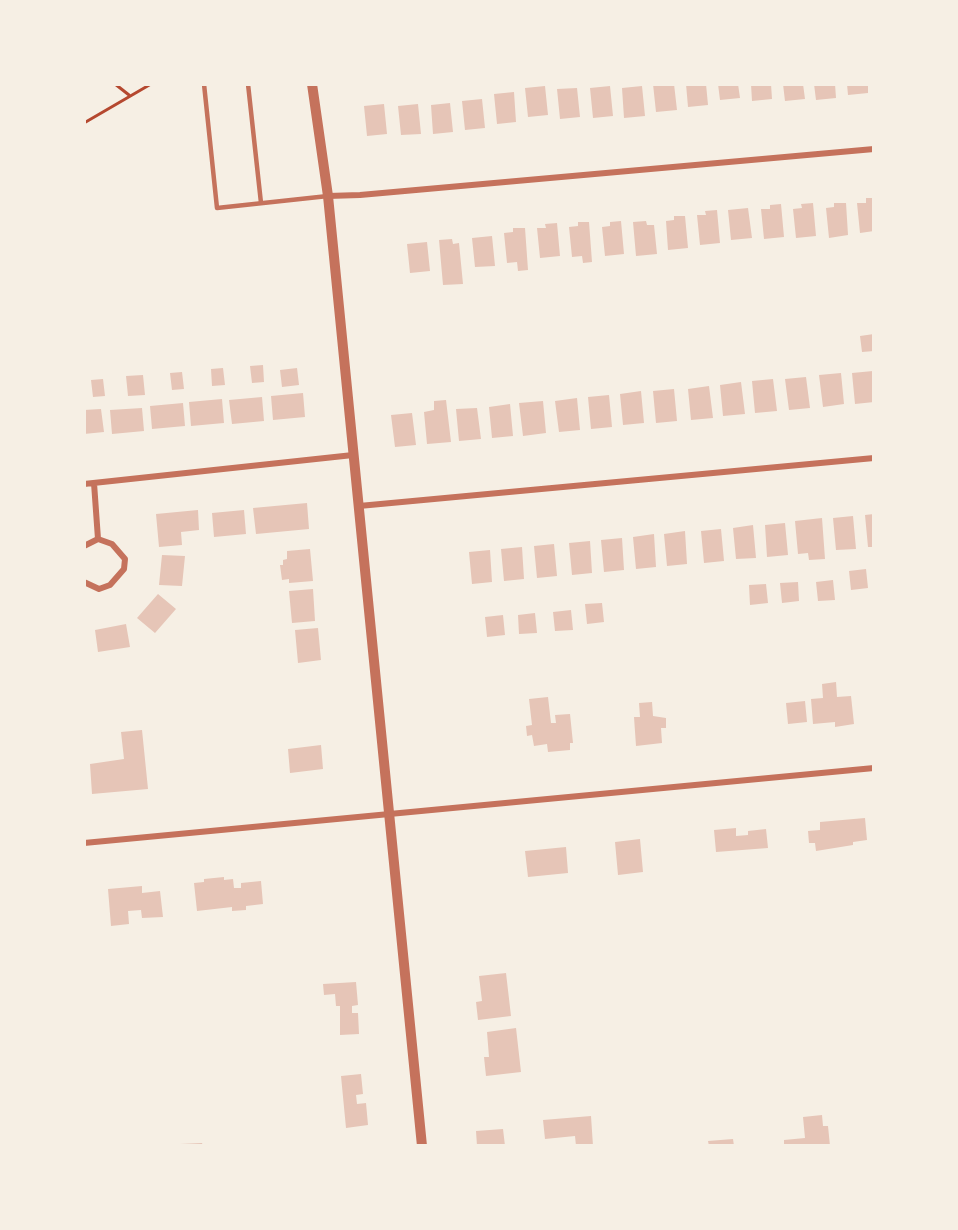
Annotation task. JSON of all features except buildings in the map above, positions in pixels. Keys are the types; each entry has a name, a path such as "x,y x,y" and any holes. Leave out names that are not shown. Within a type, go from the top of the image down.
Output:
{"street":[{"path":"312,84 328,196 422,1146"},
{"path":"328,196 874,149"},
{"path":"84,484 353,455"},
{"path":"359,506 874,458"},
{"path":"94,483 98,539"},
{"path":"84,546 98,539 112,543 121,551 125,559 124,569 110,585 99,589 84,582"},
{"path":"84,843 874,768"}],"lane":[{"path":"204,84 217,208 328,196"},
{"path":"248,84 261,203"}],"path":[{"path":"115,84 129,95"},
{"path":"84,123 151,84"}]}
